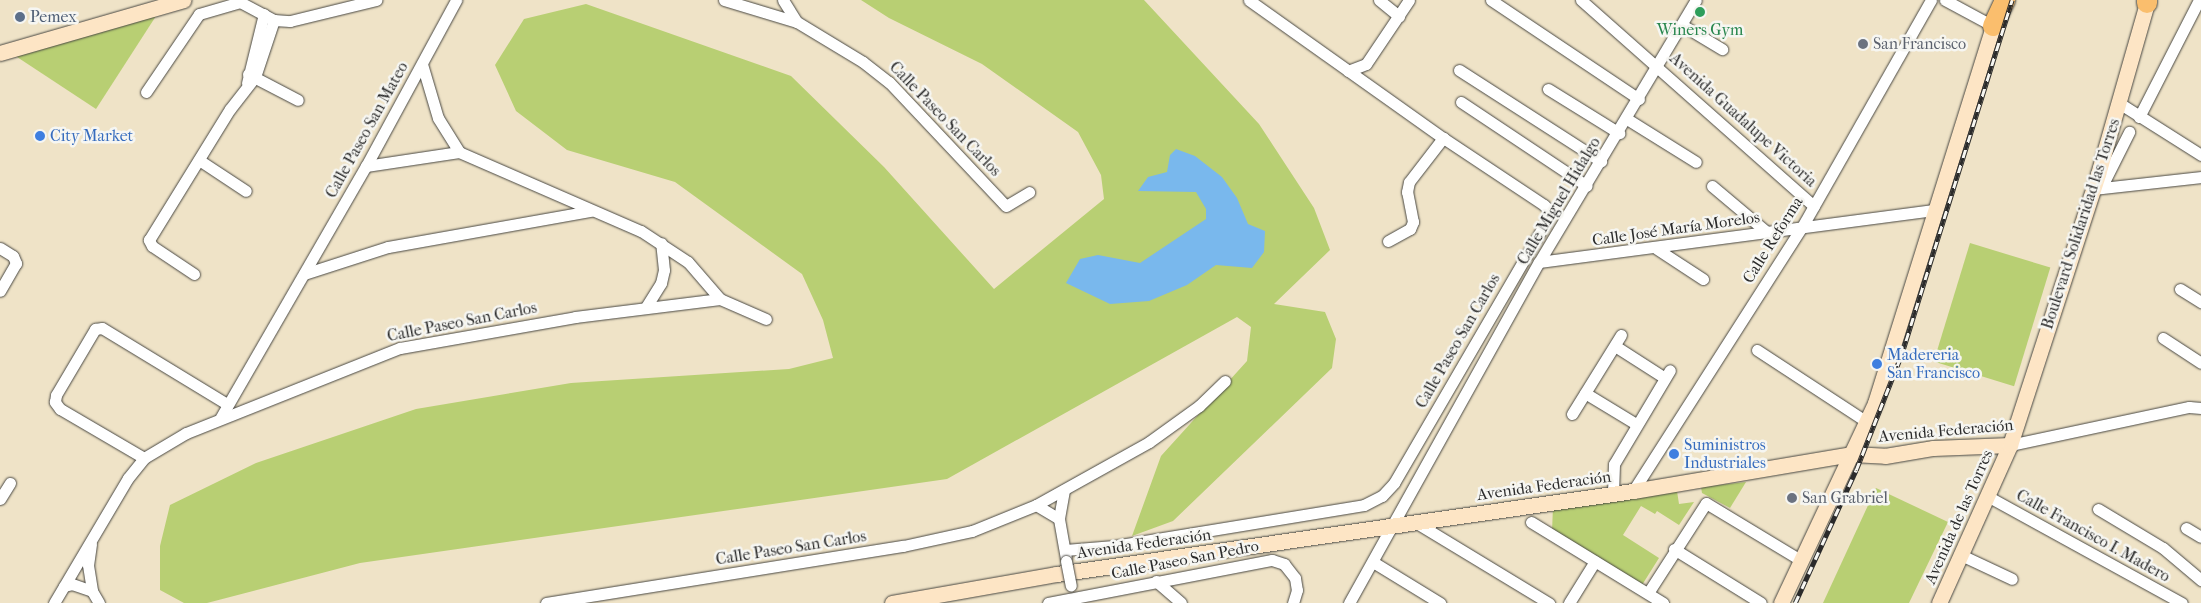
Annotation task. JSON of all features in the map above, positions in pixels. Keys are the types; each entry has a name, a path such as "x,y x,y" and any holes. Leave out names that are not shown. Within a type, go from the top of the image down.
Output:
{"highway":[{"path":"1993,26 2003,0"}],"main road":[{"path":"0,42 152,0"},
{"path":"0,53 184,0"},
{"name":"Boulevard Solidaridad las Torres","path":"2010,444 2097,189 2147,1"},
{"path":"1781,603 1867,422 1993,26"},
{"name":"Avenida Federación","path":"892,603 1057,574 1633,491 1851,454 1885,456 1933,448 2010,444"},
{"name":"Avenida de las Torres","path":"1939,603 1989,497 2010,444"}],"street":[{"path":"146,92 199,14 240,2 269,17 290,21 376,0"},
{"name":"Calle Paseo San Mateo","path":"221,417 366,166 456,0"},
{"name":"Calle Paseo San Carlos","path":"724,0 797,22 889,82 1006,206 1012,205 1029,192"},
{"path":"756,10 766,0"},
{"path":"783,0 797,22"},
{"name":"Calle Paseo San Carlos","path":"1066,555 1364,505 1388,491 1549,214 1544,205 1372,89 1250,0"},
{"path":"1379,0 1399,16"},
{"path":"1348,72 1361,68 1372,56 1409,0"},
{"path":"1491,0 1639,99"},
{"name":"Avenida Guadalupe Victoria","path":"1581,0 1658,66 1814,206"},
{"name":"Calle Miguel Hidalgo","path":"1349,603 1540,262 1619,133 1696,0"},
{"name":"Calle Reforma","path":"1633,491 1802,227 1931,0"},
{"path":"1945,0 1993,26"},
{"path":"2139,117 2199,0"},
{"path":"194,274 152,246 149,240 250,78 269,17"},
{"path":"1682,24 1722,49"},
{"path":"1372,56 1368,72 1372,89"},
{"path":"366,166 459,152 438,118 422,64"},
{"path":"1459,70 1601,161"},
{"path":"250,78 298,100"},
{"path":"1548,89 1619,133"},
{"path":"1461,102 1586,186"},
{"path":"2119,103 2201,155"},
{"path":"1627,119 1696,162"},
{"path":"2097,189 2129,132"},
{"path":"1388,241 1410,230 1413,222 1407,192 1409,182 1443,138"},
{"name":"Calle Paseo San Carlos","path":"459,152 590,211 616,219 661,243 688,262 720,299 766,319"},
{"path":"199,160 246,191"},
{"path":"2097,189 2201,177"},
{"path":"1712,186 1769,234"},
{"name":"Calle José María Morelos","path":"1540,262 1657,249 1769,234 1802,227 1936,210"},
{"path":"304,274 388,247 590,211"},
{"path":"646,307 661,283 664,270 661,243"},
{"path":"0,248 13,256 16,263 0,291"},
{"path":"1657,249 1703,280"},
{"path":"2180,289 2201,302"},
{"name":"Calle Paseo San Carlos","path":"221,417 400,348 646,307 720,299"},
{"path":"144,458 60,409 55,402 56,394 95,329 102,328 227,404"},
{"path":"1572,414 1621,335"},
{"path":"2162,338 2201,363"},
{"path":"1613,493 1612,470 1618,455 1667,374 1615,346"},
{"path":"1757,350 1867,422"},
{"name":"Calle Paseo San Carlos","path":"546,603 903,546 972,531 1036,505 1172,426 1225,381"},
{"path":"1585,393 1636,424"},
{"name":"Avenida Federación","path":"2010,444 2189,407 2201,408"},
{"path":"54,603 128,478 144,458 165,443 221,417"},
{"path":"1607,448 1618,455"},
{"path":"0,499 10,483"},
{"path":"1064,490 1059,520 1073,601"},
{"name":"Calle Francisco I. Madero","path":"1989,497 2182,603"},
{"path":"1648,593 1674,548 1702,505 1706,503 1802,561"},
{"path":"1036,505 1059,520"},
{"path":"2098,509 2163,548 2201,580"},
{"path":"1414,522 1549,603"},
{"path":"1531,522 1663,603"},
{"path":"2186,528 2201,537"},
{"path":"92,539 88,565 92,591 99,603"},
{"path":"1674,548 1762,603"},
{"path":"1961,555 2012,579"},
{"name":"Calle Paseo San Pedro","path":"1048,603 1073,601 1156,581 1272,560 1284,564 1295,578 1297,590 1293,603"},
{"path":"1569,603 1595,561"},
{"path":"1373,562 1440,603"},
{"path":"1156,581 1181,603"},
{"path":"64,586 72,584 92,591"}],"green space":[{"path":"861,0 1144,0 1259,124 1314,208 1330,250 1274,304 1325,312 1336,339 1332,368 1173,521 1132,536 1161,456 1247,361 1251,327 1237,317 947,479 360,563 207,603 184,603 160,590 160,546 170,505 256,463 416,409 571,383 789,369 833,358 823,320 802,274 675,182 567,150 516,111 495,65 524,19 586,4 791,76 884,167 994,289 1104,199 1101,175 1078,132 982,64 889,18"},
{"path":"156,16 96,109 14,55"},
{"path":"1970,243 2050,268 2014,386 1934,362"},
{"path":"1746,482 1730,508 1702,493 1701,487"},
{"path":"1876,488 1948,522 1909,603 1823,603"},
{"path":"1677,491 1679,504 1694,502 1679,525 1657,511 1655,514 1641,506 1623,535 1659,558 1642,585 1552,532 1553,506"}],"water":[{"path":"1176,149 1195,156 1222,177 1237,198 1248,224 1265,231 1264,252 1252,268 1216,265 1187,285 1149,301 1110,304 1066,283 1080,259 1098,255 1140,263 1206,219 1206,209 1196,192 1138,191 1148,177 1167,172 1170,155"}],"railway":[{"path":"1795,603 1856,470 1901,356 2012,0"}],"place":[{"name":"Winers Gym","path":"1700,12"},
{"name":"Pemex","path":"20,17"},
{"name":"San Francisco","path":"1863,44"},
{"name":"City Market","path":"40,136"},
{"name":"Madereria San Francisco","path":"1877,364"},
{"name":"Suministros Industriales","path":"1674,454"},
{"name":"San Grabriel","path":"1792,498"}]}
